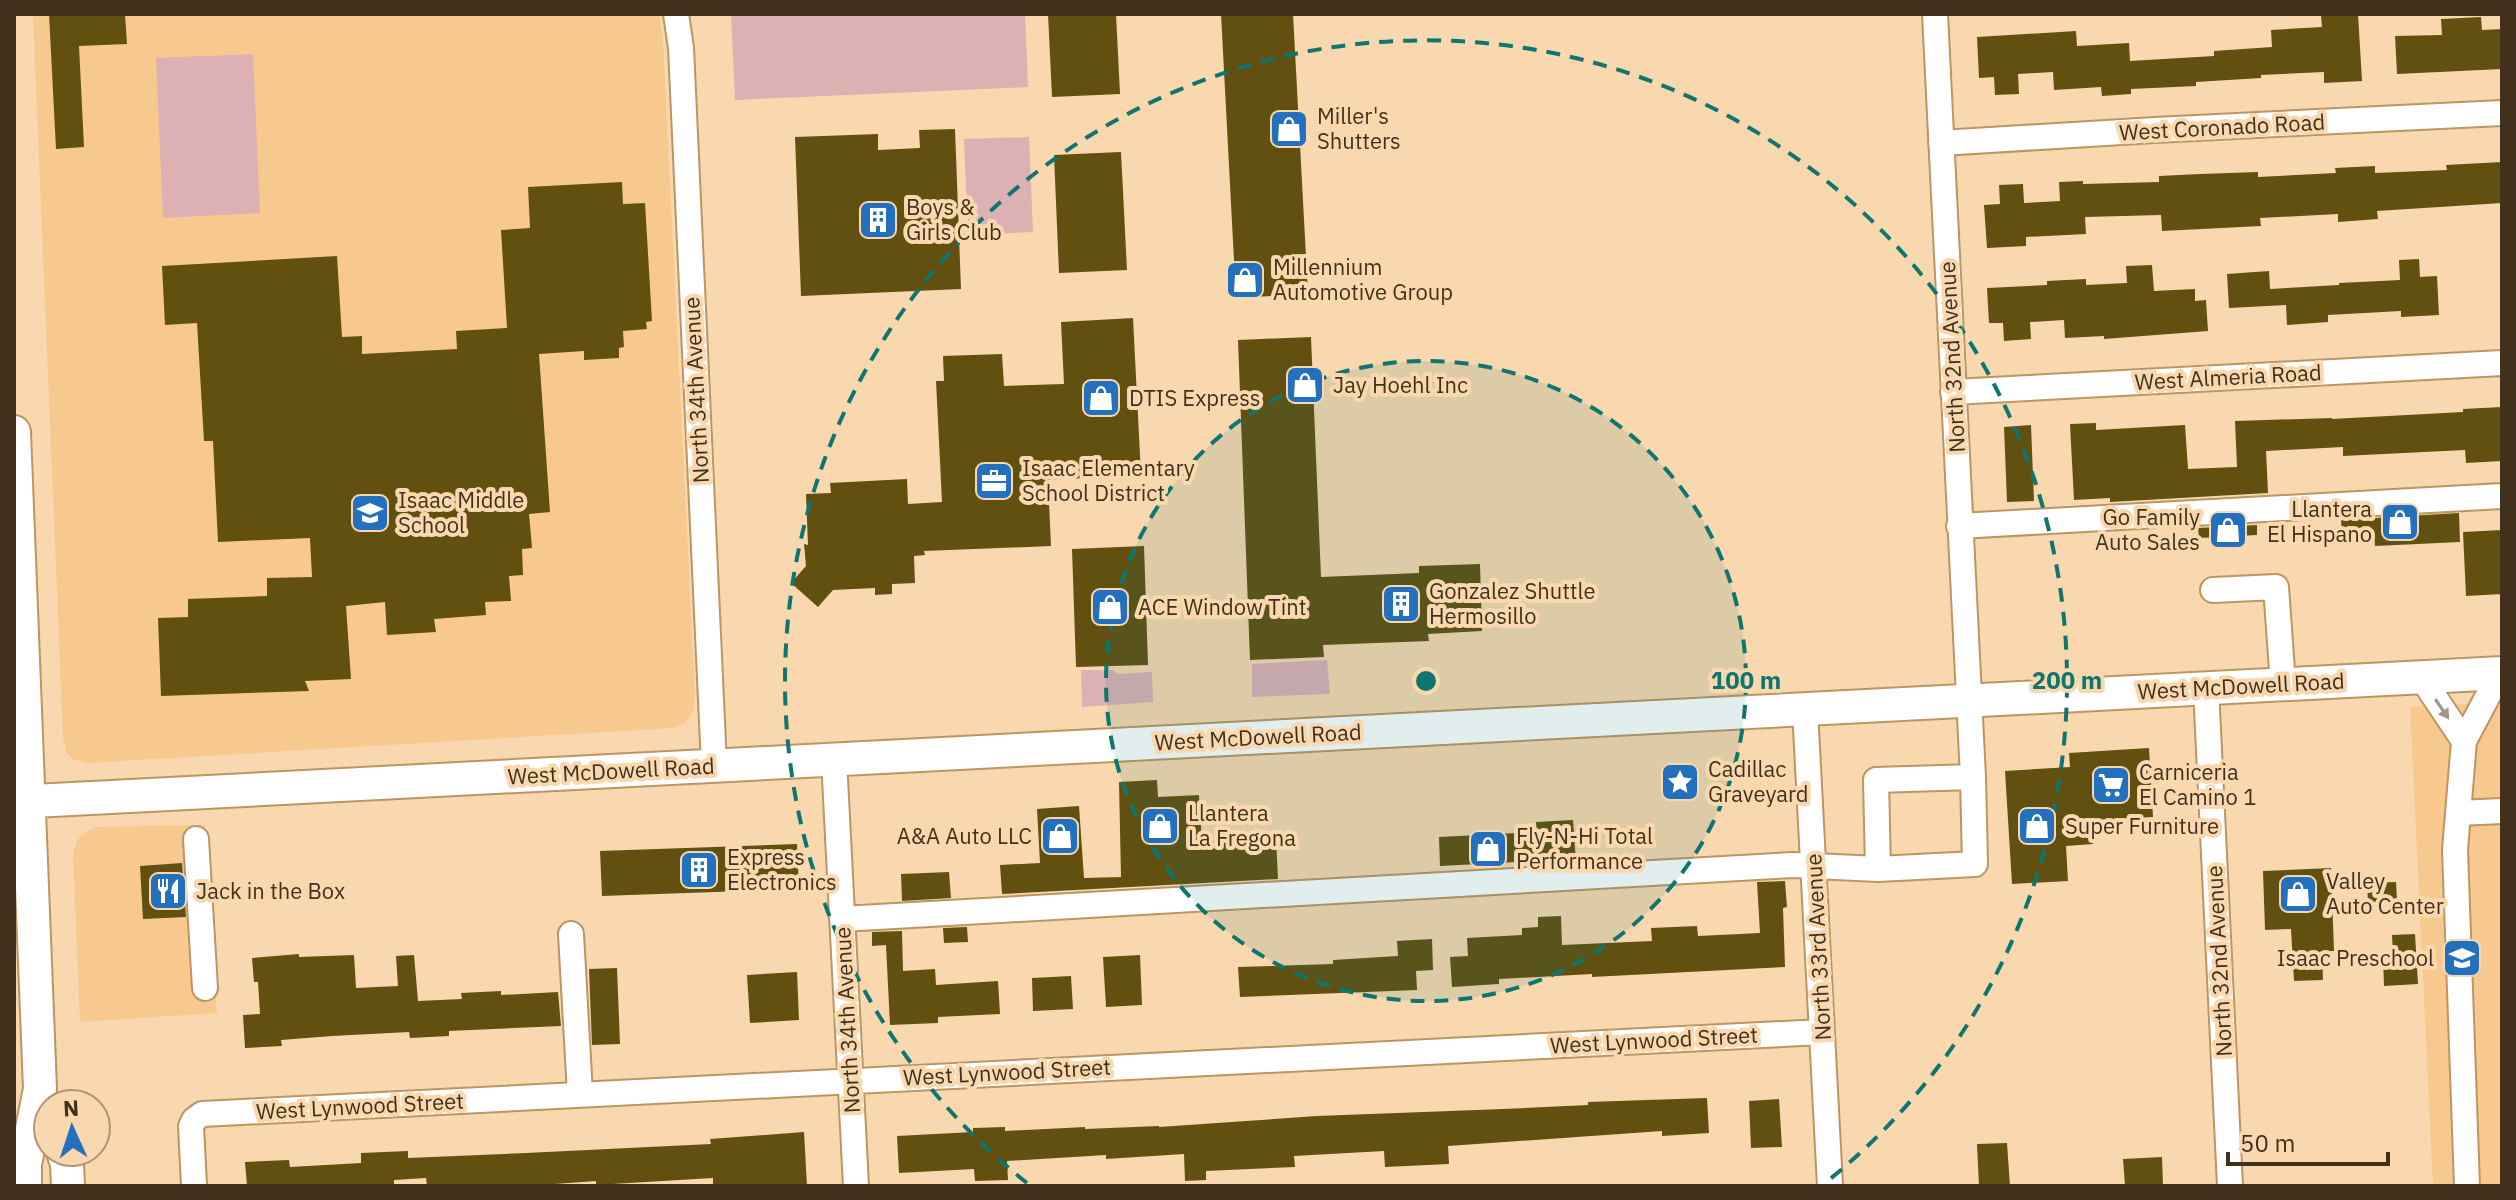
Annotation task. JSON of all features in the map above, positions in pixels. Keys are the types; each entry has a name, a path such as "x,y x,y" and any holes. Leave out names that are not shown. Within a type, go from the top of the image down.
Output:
{"main road":[{"path":"14,432 21,801 43,1088"},
{"name":"West McDowell Road","path":"21,801 2501,673"},
{"path":"25,1186 25,1164 32,1140"}],"street":[{"name":"North 34th Avenue","path":"676,14 681,48 714,765"},
{"name":"North 32nd Avenue","path":"1878,869 1975,864 1935,14"},
{"name":"West Coronado Road","path":"1941,143 2502,113"},
{"name":"West Almeria Road","path":"1953,392 2502,363"},
{"path":"1959,526 2502,496"},
{"path":"2213,590 2276,587 2283,684"},
{"path":"2467,1186 2455,850 2464,741 2501,673"},
{"path":"2421,677 2464,741"},
{"name":"North 32nd Avenue","path":"2206,688 2230,1186"},
{"name":"North 33rd Avenue","path":"1805,709 1830,1186"},
{"name":"North 34th Avenue","path":"834,759 856,1186"},
{"path":"842,919 1793,865 1878,869 1876,780 1973,777"},
{"path":"2458,813 2502,811"},
{"path":"196,839 205,988"},
{"path":"571,934 580,1094"},
{"name":"West Lynwood Street","path":"194,1186 191,1132 194,1120 202,1114 1822,1032"}],"shaded area":[{"name":"Isaac Middle School","path":"33,14 659,14 663,39 695,694 694,709 685,723 673,728 87,763 67,754 63,738"},
{"path":"731,14 1025,14 1028,87 735,100"},
{"path":"253,54 260,213 163,218 156,58"},
{"path":"1029,137 1033,232 968,235 964,139"},
{"path":"1327,660 1330,694 1252,697 1252,664"},
{"path":"1081,670 1113,670 1117,674 1152,672 1153,702 1082,707"},
{"name":"Isaac Preschool","path":"2502,702 2502,1186 2433,1186 2410,707"},
{"path":"204,825 217,1013 80,1022 73,854 77,840 96,827"}],"building":[{"path":"49,14 125,14 127,44 79,46 84,147 56,149"},
{"path":"1048,14 1116,14 1120,94 1052,97"},
{"path":"1221,14 1293,14 1308,294 1236,298"},
{"path":"2358,14 2362,81 2324,83 2324,72 2261,75 2261,78 2196,82 2196,86 2131,89 2131,94 2102,96 2101,87 2054,90 2053,72 2018,74 2019,94 1995,95 1994,77 1979,78 1977,37 2076,31 2077,46 2129,43 2130,61 2214,56 2214,51 2272,47 2271,30 2322,27 2321,16"},
{"path":"2481,17 2482,30 2502,29 2502,69 2397,74 2395,36 2442,35 2441,19"},
{"name":"Boys & Girls Club","path":"955,129 961,289 801,296 795,137 878,134 878,150 920,148 919,130"},
{"path":"1121,152 1127,270 1059,273 1054,155"},
{"path":"2502,162 2502,203 2377,211 2378,219 2338,222 2338,214 2260,218 2261,226 2162,231 2161,215 2085,217 2086,234 2026,237 2026,246 1987,248 1984,205 2000,204 1999,185 2023,184 2024,203 2060,201 2059,182 2159,182 2159,176 2258,172 2258,177 2336,173 2335,168 2375,166 2375,173 2447,170 2446,165"},
{"path":"622,182 623,204 645,203 652,321 646,322 647,329 623,331 624,347 619,348 619,358 584,360 584,351 539,354 550,512 529,514 532,548 522,549 523,575 509,576 511,601 485,602 486,615 434,619 436,632 387,635 385,602 346,606 351,679 305,681 309,691 161,696 158,618 188,617 188,599 267,596 267,578 312,577 310,538 218,542 213,441 204,441 197,323 165,325 162,266 337,256 342,337 362,336 362,354 457,349 456,331 507,328 501,230 530,228 528,187"},
{"path":"2419,259 2420,277 2437,276 2439,315 2401,317 2401,311 2328,315 2328,322 2287,325 2286,305 2229,308 2227,274 2269,271 2270,289 2339,285 2400,280 2399,260"},
{"path":"2152,265 2154,291 2195,289 2195,301 2206,300 2208,331 2104,339 2104,336 2065,338 2064,320 2030,322 2031,339 2004,341 2003,323 1989,323 1987,288 2047,285 2047,281 2086,279 2086,285 2127,283 2126,266"},
{"name":"Isaac Elementary School District","path":"1133,318 1141,475 1048,480 1051,546 924,551 925,555 914,556 915,583 892,584 892,594 875,595 875,588 833,590 818,607 791,583 806,566 806,494 831,493 830,483 907,479 908,504 942,502 936,381 944,381 943,356 1002,354 1004,386 1064,384 1061,322"},
{"path":"1311,337 1321,577 1419,573 1419,566 1480,564 1482,631 1428,634 1429,641 1323,645 1324,657 1250,660 1238,340"},
{"path":"2502,407 2502,461 2466,463 2465,450 2343,456 2343,447 2266,451 2268,493 2110,502 2110,498 2074,500 2070,424 2096,423 2096,430 2185,425 2188,469 2237,467 2235,421 2332,419"},
{"path":"2031,425 2034,501 2007,502 2004,427"},
{"name":"Llantera El Hispano","path":"2459,513 2460,542 2375,546 2374,530 2342,532 2341,520"},
{"name":"Go Family Auto Sales","path":"2257,525 2257,535 2199,538 2198,528"},
{"path":"2502,530 2502,594 2466,596 2463,532"},
{"name":"ACE Window Tint","path":"1144,546 1148,665 1076,667 1072,549"},
{"path":"2149,748 2153,817 2092,820 2093,844 2066,846 2068,881 2012,884 2005,771 2070,767 2069,753"},
{"name":"Llantera La Fregona","path":"1157,780 1158,797 1199,795 1202,842 1276,839 1278,879 1002,894 1000,865 1040,863 1037,809 1079,806 1084,878 1121,877 1119,782"},
{"name":"Fly-N-Hi Total Performance","path":"1573,820 1576,862 1440,866 1439,837 1537,832 1536,822"},
{"name":"Express Electronics","path":"797,844 799,889 602,896 600,851"},
{"name":"Jack in the Box","path":"182,863 186,917 143,919 140,866"},
{"name":"Valley Auto Center","path":"2331,868 2334,951 2322,951 2323,980 2294,981 2291,929 2265,930 2263,871"},
{"path":"949,872 951,898 902,901 901,874"},
{"path":"1785,881 1785,967 1499,979 1499,984 1452,987 1450,957 1468,956 1467,938 1522,935 1522,928 1538,927 1538,917 1561,916 1562,945 1652,941 1651,928 1697,926 1698,936 1760,933 1757,882"},
{"path":"2396,882 2397,901 2368,902 2367,883"},
{"path":"967,927 968,942 944,943 943,928"},
{"path":"902,931 903,971 935,969 936,985 998,981 1000,1014 938,1017 938,1023 890,1025 886,945 872,946 872,932"},
{"path":"2415,934 2418,984 2384,986 2383,956 2393,955 2392,935"},
{"path":"1432,939 1433,970 1416,971 1417,990 1240,997 1238,967 1333,964 1333,960 1398,956 1397,941"},
{"path":"299,954 299,957 354,955 356,988 398,986 396,956 414,955 418,1001 462,999 461,993 501,991 501,995 558,992 561,1026 449,1031 449,1036 410,1038 409,1032 332,1036 281,1040 282,1046 245,1048 243,1015 260,1014 258,982 254,982 252,958"},
{"path":"1140,955 1142,1005 1106,1007 1103,957"},
{"path":"617,968 620,1044 592,1045 589,969"},
{"path":"797,972 799,1020 750,1023 747,975"},
{"path":"1071,976 1073,1009 1033,1011 1032,978"},
{"path":"1707,1098 1709,1133 1662,1136 1662,1131 1448,1146 1449,1164 1385,1167 1384,1151 1294,1156 1295,1167 1206,1171 1206,1180 1185,1181 1184,1154 1106,1159 1106,1155 1007,1161 1008,1180 975,1181 974,1169 899,1173 897,1136 973,1132 973,1128 1005,1127 1005,1131 1159,1127 1317,1116"},
{"path":"1779,1099 1782,1147 1751,1148 1749,1101"},
{"path":"804,1132 807,1186 713,1186 713,1178 596,1185 596,1181 527,1186 427,1186 426,1178 394,1180 394,1186 247,1186 245,1162 289,1160 290,1167 361,1163 361,1153 408,1151 408,1158 526,1153 711,1144 710,1139"},
{"path":"2007,1143 2010,1186 1979,1186 1977,1144"},
{"path":"2162,1157 2163,1186 2125,1186 2123,1159"}],"place":[{"name":"Miller's Shutters","path":"1289,129"},
{"name":"Boys & Girls Club","path":"878,220"},
{"name":"Millennium Automotive Group","path":"1245,280"},
{"name":"Jay Hoehl Inc","path":"1305,385"},
{"name":"DTIS Express","path":"1101,398"},
{"name":"Isaac Elementary School District","path":"994,481"},
{"name":"Isaac Middle School","path":"370,513"},
{"name":"Llantera El Hispano","path":"2400,522"},
{"name":"Go Family Auto Sales","path":"2228,530"},
{"name":"Gonzalez Shuttle Hermosillo","path":"1401,604"},
{"name":"ACE Window Tint","path":"1110,607"},
{"name":"Cadillac Graveyard","path":"1680,782"},
{"name":"Carniceria El Camino 1","path":"2111,785"},
{"name":"Llantera La Fregona","path":"1160,826"},
{"name":"Super Furniture","path":"2037,826"},
{"name":"A&A Auto LLC","path":"1060,836"},
{"name":"Fly-N-Hi Total Performance","path":"1488,849"},
{"name":"Express Electronics","path":"699,870"},
{"name":"Jack in the Box","path":"168,891"},
{"name":"Valley Auto Center","path":"2298,894"},
{"name":"Isaac Preschool","path":"2462,958"}]}
